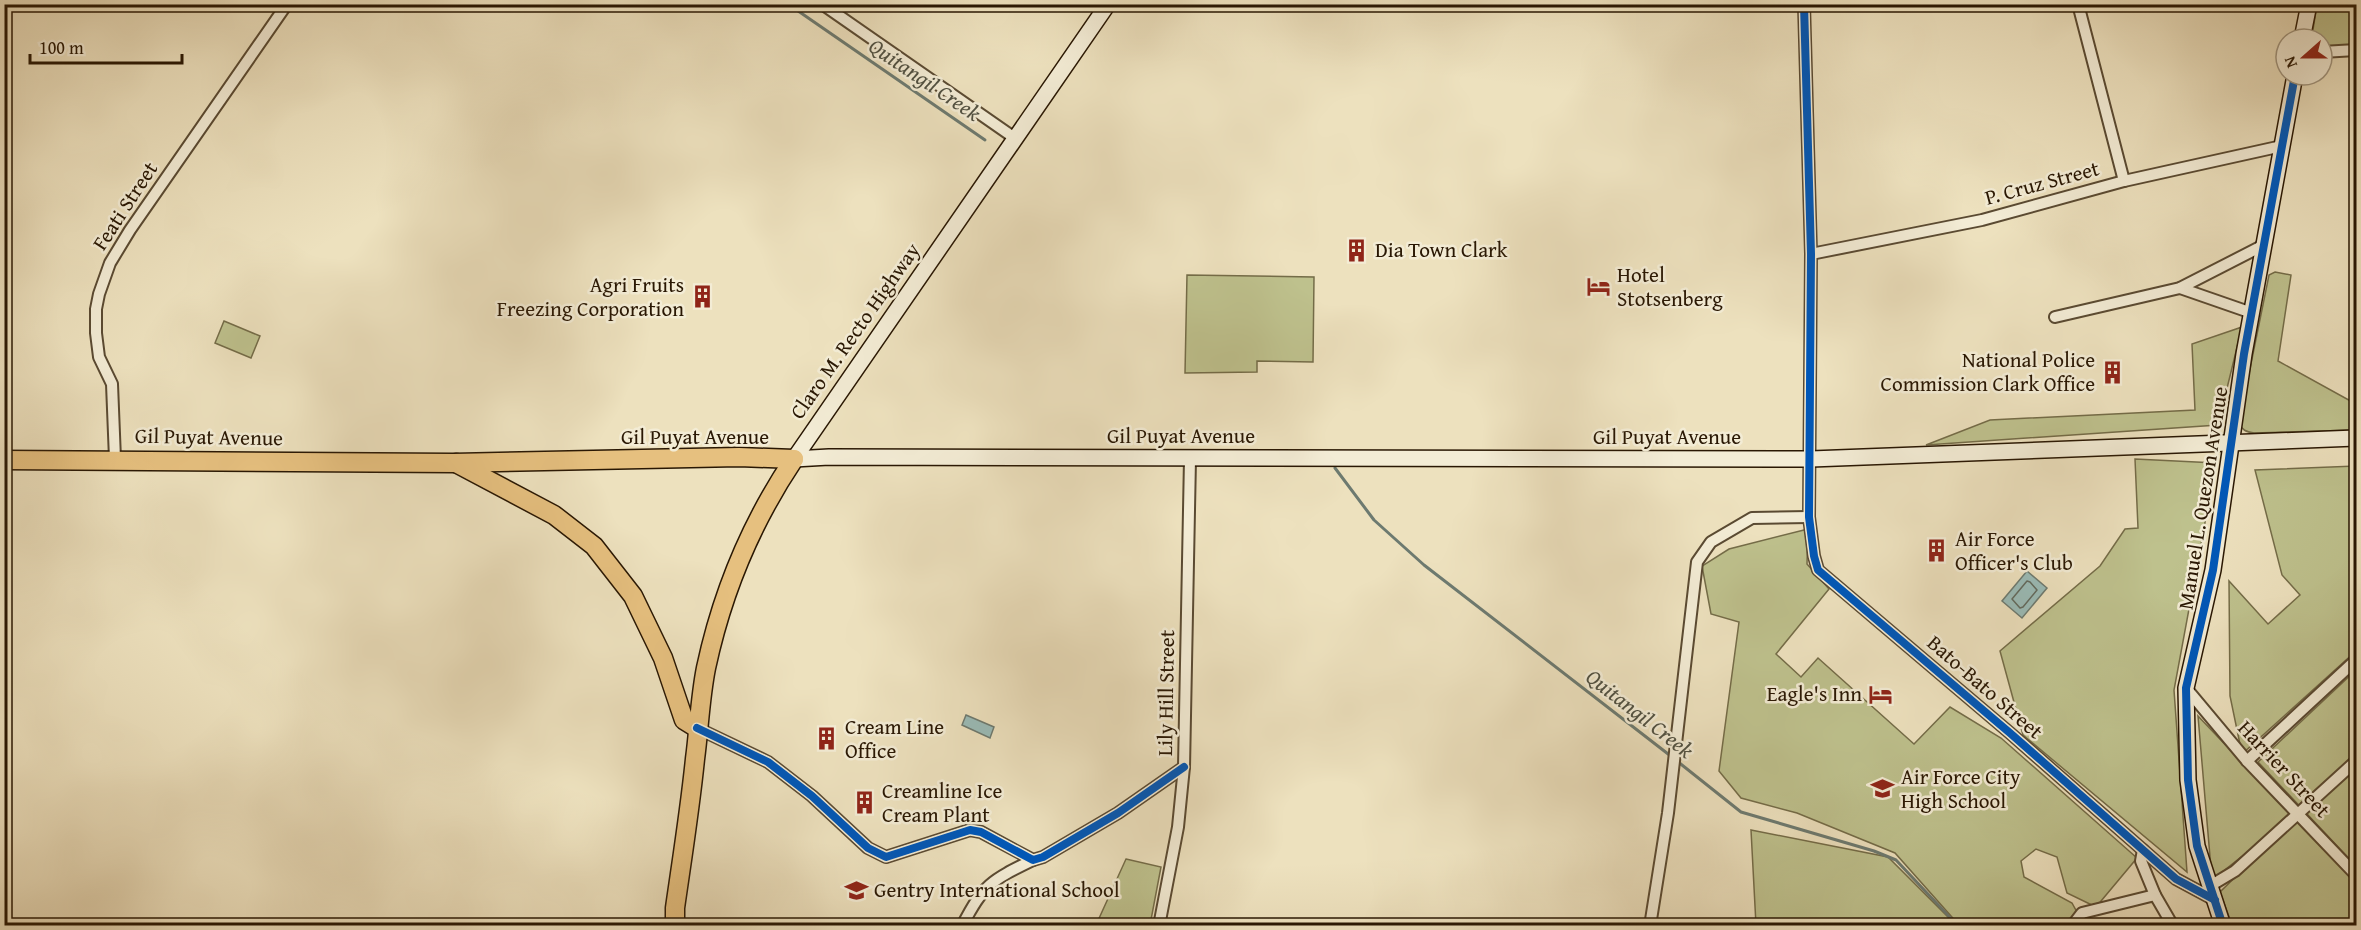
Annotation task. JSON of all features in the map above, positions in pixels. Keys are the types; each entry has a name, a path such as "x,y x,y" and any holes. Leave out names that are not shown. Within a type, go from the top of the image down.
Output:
{"main road":[{"name":"Claro M. Recto Highway","path":"675,926 675,908 697,728 710,651 732,578 762,511 794,459 1108,4"},
{"path":"2304,27 2308,4"},
{"name":"Manuel L. Quezon Avenue","path":"2223,926 2197,846 2188,780 2186,688 2213,570 2230,443 2293,87"},
{"name":"Gil Puyat Avenue","path":"4,460 454,463 739,457 794,459 851,457 1811,459 2356,438"},
{"path":"454,463 554,515 594,546 633,597 663,658 684,720 697,728"}],"street":[{"name":"Feati Street","path":"115,459 112,384 99,357 96,333 96,309 103,280 114,255 130,230 287,4"},
{"path":"822,4 1016,139"},
{"name":"Bato-Bato Street","path":"1804,4 1810,254 1809,517 1818,570 2176,879 2212,893"},
{"path":"2078,4 2124,181"},
{"path":"2334,51 2356,50"},
{"name":"P. Cruz Street","path":"1810,254 1982,220 2124,181 2282,146"},
{"path":"2055,317 2180,288 2264,245"},
{"path":"2180,288 2252,313"},
{"name":"Lily Hill Street","path":"1159,926 1179,827 1184,766 1190,459"},
{"path":"1650,926 1675,750 1697,562 1711,542 1752,519 1809,517"},
{"path":"2247,761 2356,660"},
{"name":"Harrier Street","path":"2186,688 2247,761 2356,874"},
{"path":"697,728 778,769 876,854 886,857 900,854 970,830 981,832 1032,860"},
{"path":"2212,893 2356,761"},
{"path":"962,926 976,898 1000,876 1043,857 1118,813 1184,766"},
{"path":"2143,850 2141,861 2155,895 2173,926"},
{"path":"2072,926 2082,913 2090,910 2155,895"}],"green space":[{"path":"2317,5 2356,5 2356,46 2334,49 2334,27 2314,27"},
{"path":"2275,272 2291,275 2278,361 2356,404 2356,430 2254,433 2245,430 2240,425 2269,275"},
{"path":"1187,275 1314,277 1313,362 1257,361 1257,372 1185,373"},
{"path":"224,321 260,336 251,358 215,343"},
{"path":"2242,327 2218,425 1926,445 1990,420 2195,410 2192,344"},
{"path":"2135,459 2216,463 2174,690 2187,872 2023,735 2000,651 2100,566 2125,529 2138,528"},
{"path":"2356,466 2356,651 2242,754 2230,696 2229,581 2268,624 2300,595 2282,575 2255,470"},
{"path":"1808,529 1807,564 1829,589 1776,654 1801,677 1818,658 1914,744 1950,707 2001,738 2137,858 2096,907 2067,893 2057,857 2036,849 2021,861 2024,877 2072,903 2084,925 1959,925 1895,853 1797,813 1741,798 1719,771 1739,622 1711,614 1702,566 1729,549"},
{"path":"2356,670 2356,866 2258,762"},
{"path":"2198,716 2293,816 2212,880"},
{"path":"2298,816 2356,875 2356,925 2232,925 2220,892"},
{"path":"1751,830 1888,857 1956,925 1756,925"},
{"path":"1126,859 1161,867 1150,925 1096,925"}],"water":[{"path":"2027,571 2047,588 2022,618 2002,601"},
{"path":"966,715 994,727 990,738 962,725"}],"waterway":[{"name":"Quitangil Creek","path":"788,4 985,140"},
{"name":"Quitangil Creek","path":"1335,468 1374,520 1424,565 1672,757"},
{"name":"Quitangil Creek","path":"1677,761 1741,812 1874,851 1896,860 1958,926"}],"cycle path":[{"path":"1804,4 1811,254 1809,517 1818,570 2010,733 2176,879 2215,900"},
{"path":"2223,926 2197,846 2188,780 2186,688 2213,570 2244,354 2293,87"},
{"path":"697,728 768,762 812,796 868,848 886,857 970,830 981,832 1033,860 1043,857 1118,813 1184,767"}],"place":[{"name":"Dia Town Clark","path":"1357,250"},
{"name":"Hotel Stotsenberg","path":"1599,287"},
{"name":"Agri Fruits Freezing Corporation","path":"702,297"},
{"name":"National Police Commission Clark Office","path":"2113,372"},
{"name":"Air Force Officer's Club","path":"1937,551"},
{"name":"Eagle's Inn","path":"1880,694"},
{"name":"Cream Line Office","path":"827,739"},
{"name":"Air Force City High School","path":"1883,789"},
{"name":"Creamline Ice Cream Plant","path":"864,803"},
{"name":"Gentry International School","path":"856,890"}]}
